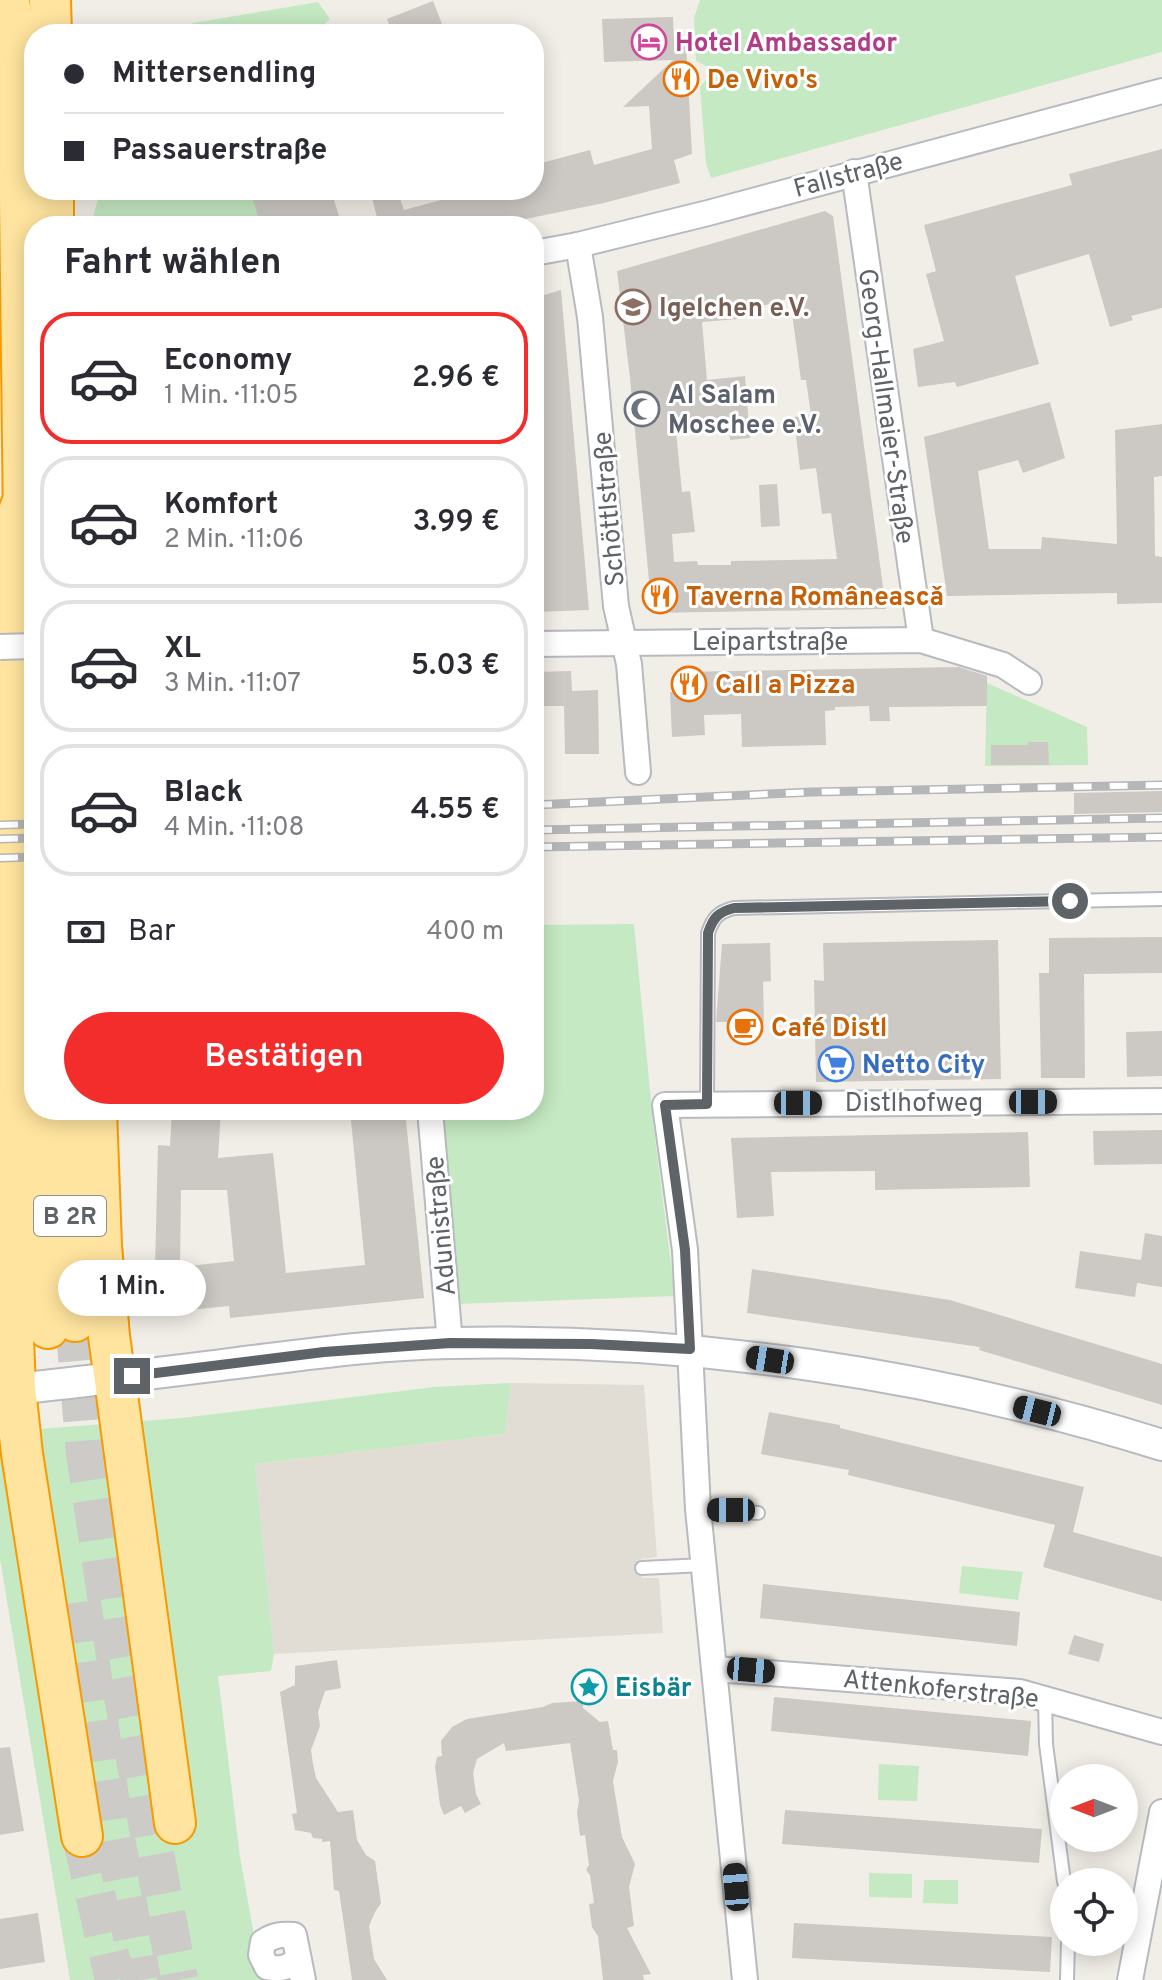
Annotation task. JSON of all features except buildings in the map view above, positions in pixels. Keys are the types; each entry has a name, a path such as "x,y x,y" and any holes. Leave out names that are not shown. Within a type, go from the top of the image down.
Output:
{"highway":[{"path":"25,23 50,0"},
{"path":"24,38 19,116 24,499 8,539 2,876 8,1390 20,1440 82,1836"},
{"name":"B 2R","path":"39,1120 61,1324 66,1120"},
{"path":"96,1120 101,1246 114,1378 175,1823"}],"street":[{"name":"Fallstraße","path":"544,251 578,245 1162,91"},
{"name":"Georg-Hallmaier-Straße","path":"854,172 921,640"},
{"name":"Schöttlstraße","path":"578,245 590,317 616,606 629,664 638,772"},
{"name":"Leipartstraße","path":"544,644 921,640 1003,665 1029,682"},
{"path":"0,647 24,646"},
{"name":"Distlhofweg","path":"690,1349 685,1250 665,1105 1162,1101"},
{"name":"Adunistraße","path":"431,1120 450,1343"},
{"path":"8,1390 324,1352 450,1343 591,1344 690,1349 933,1384 1162,1445"},
{"path":"690,1349 698,1509 745,1980"},
{"name":"Attenkoferstraße","path":"715,1669 1020,1692 1162,1732"},
{"path":"1130,1980 1162,1812"}],"lane":[{"path":"707,1104 708,933 712,919 722,911 734,908 1162,899"},
{"path":"698,1509 758,1513"},
{"path":"642,1568 704,1565"},
{"path":"1045,1699 1046,1744 1062,1868"},
{"path":"1067,1980 1068,1956"}],"shaded area":[{"path":"511,1383 644,1385 657,1557 641,1559 642,1578 659,1578 663,1633 274,1654 255,1464 505,1434"}],"green space":[{"path":"700,0 1162,0 1162,52 711,178 706,164 700,87 714,70 696,61 694,18"},
{"path":"318,2 330,19 324,24 193,23"},
{"path":"98,200 263,200 265,216 93,216"},
{"path":"987,683 1087,727 1088,765 985,766"},
{"path":"634,924 653,1122 675,1296 458,1304 444,1120 544,1120 544,925"},
{"path":"511,1383 505,1434 255,1464 274,1654 271,1671 218,1676 240,1857 262,1980 70,1980 0,1559 0,1432 182,1418 434,1387"},
{"path":"962,1566 1023,1572 1018,1600 959,1593"},
{"path":"879,1764 919,1766 917,1801 878,1800"},
{"path":"869,1873 912,1874 912,1898 869,1897"},
{"path":"924,1880 958,1880 958,1904 923,1903"}],"tunnel":[{"path":"75,1321 86,1453 115,1649 178,1980"},
{"path":"81,1602 114,1832 141,1980"},
{"path":"82,1836 115,1980"}],"railway":[{"path":"544,805 812,792 1162,785"},
{"path":"544,830 1162,818"},
{"path":"0,825 24,824"},
{"path":"544,847 1162,837"},
{"path":"0,839 24,838"},
{"path":"0,858 24,857"}],"place":[{"name":"Hotel Ambassador","path":"649,42"},
{"name":"De Vivo's","path":"681,79"},
{"name":"Igelchen e.V.","path":"633,307"},
{"name":"Al Salam Moschee e.V.","path":"642,409"},
{"name":"Taverna Româneascǎ","path":"660,596"},
{"name":"Call a Pizza","path":"689,684"},
{"name":"Café Distl","path":"745,1027"},
{"name":"Netto City","path":"836,1064"},
{"name":"Eisbär","path":"589,1687"}],"route":[{"path":"132,1376 324,1352 450,1343 591,1344 690,1349 685,1250 665,1105 707,1104 708,933 712,919 722,911 734,908 1070,901"}]}
